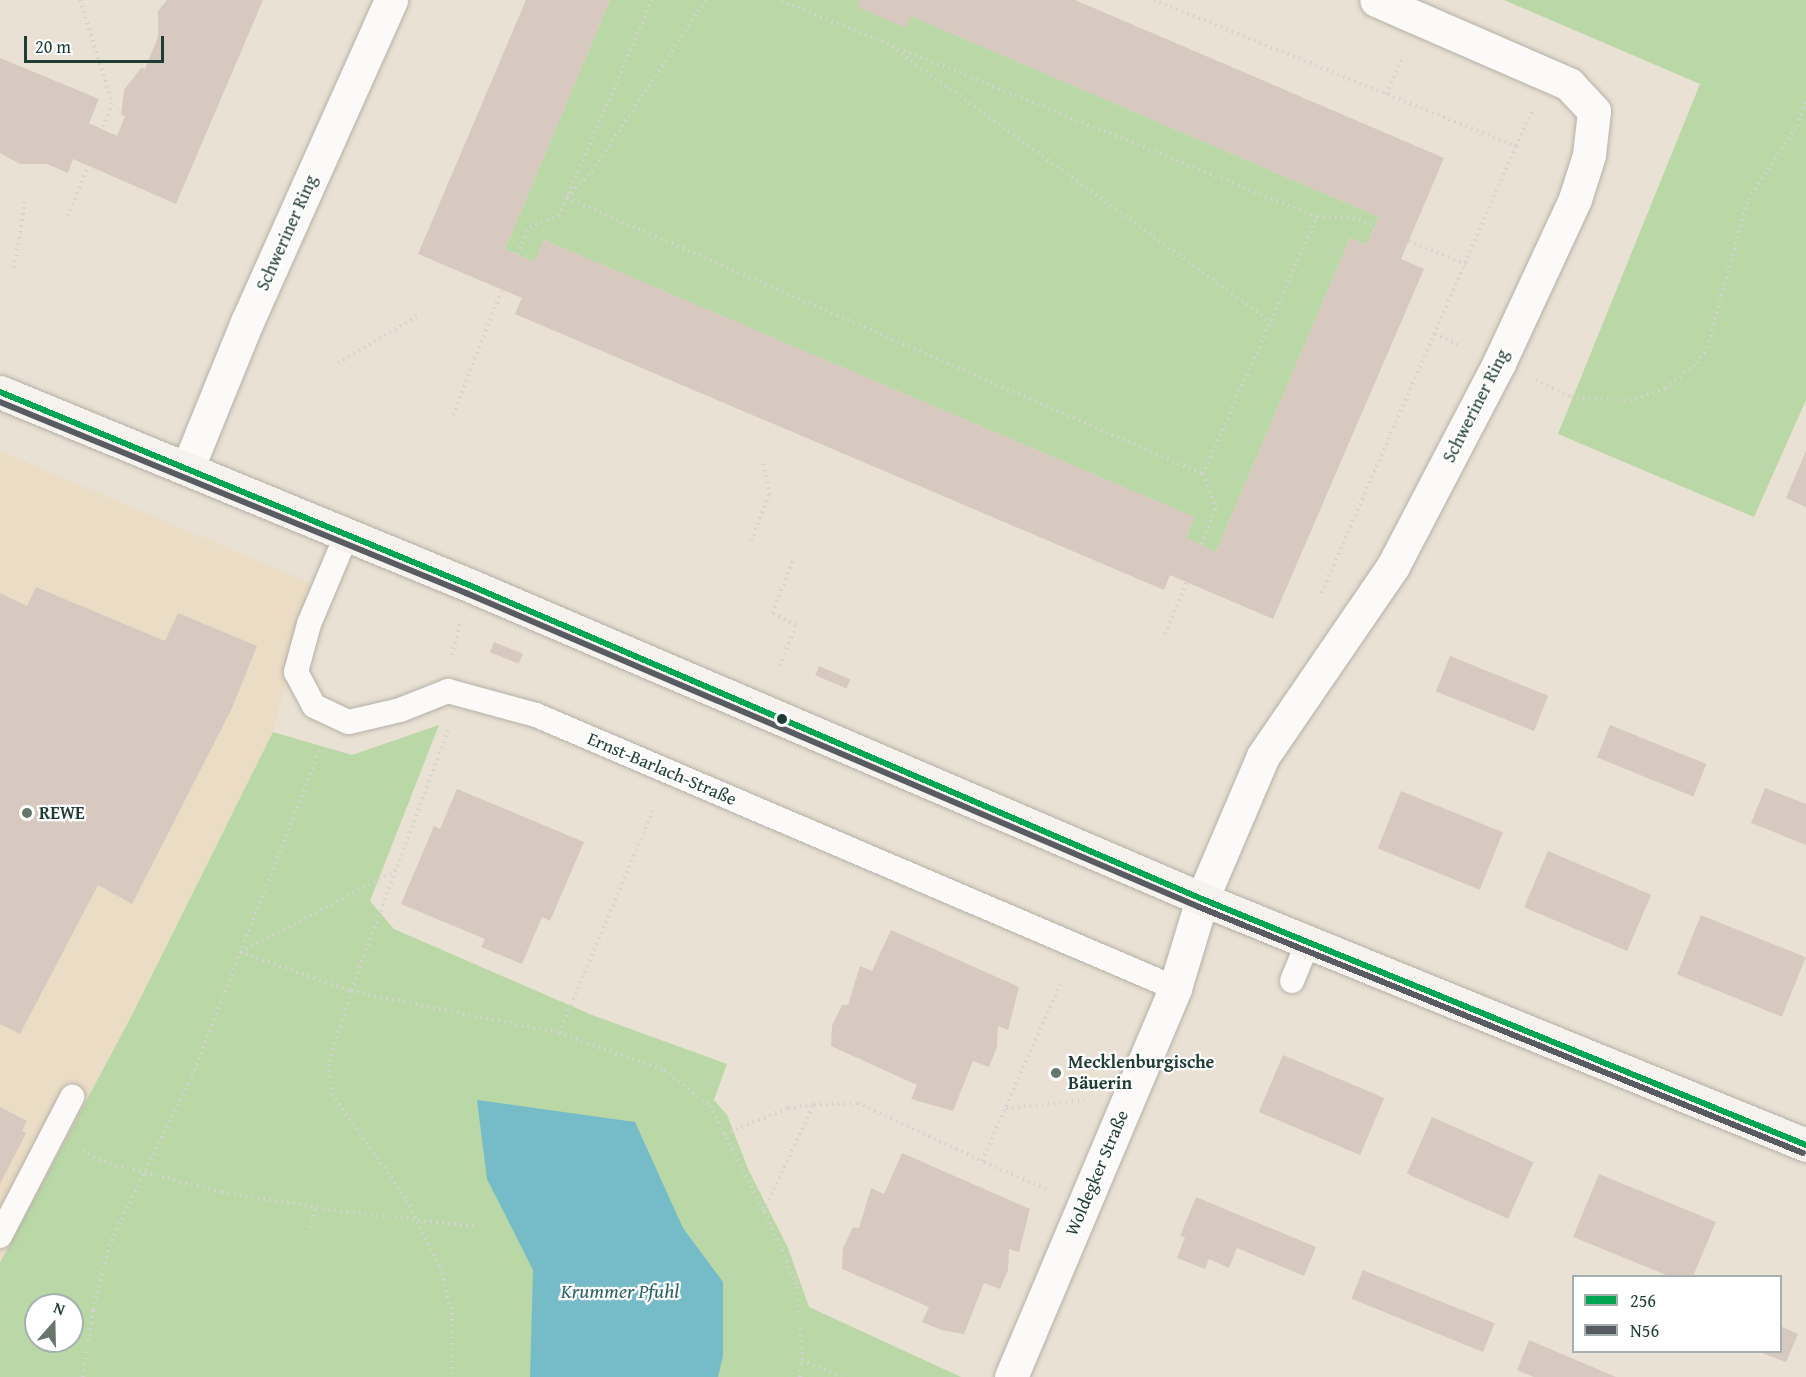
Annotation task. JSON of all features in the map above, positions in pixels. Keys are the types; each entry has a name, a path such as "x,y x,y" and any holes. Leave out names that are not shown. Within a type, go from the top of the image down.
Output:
{"main road":[{"path":"0,392 347,534 1202,899 1806,1145"}],"street":[{"name":"Schweriner Ring","path":"188,467 247,322 391,0"},
{"name":"Schweriner Ring","path":"1202,899 1263,756 1393,566 1499,363 1575,199 1589,155 1594,111 1569,84 1376,0"},
{"name":"Woldegker Straße","path":"1011,1377 1175,988 1202,899"}],"lane":[{"path":"347,534 309,624 296,672 314,706 349,722 400,710 448,691"},
{"name":"Ernst-Barlach-Straße","path":"448,691 536,715 1175,988"},
{"path":"1292,981 1308,942"},
{"path":"0,1236 72,1097"}],"path":[{"path":"80,0 112,103 102,130"},
{"path":"517,254 530,228 559,216 652,0"},
{"path":"567,198 593,170 706,0"},
{"path":"779,0 881,39 1317,217 1359,219 1375,226"},
{"path":"1154,0 1516,146 1321,596"},
{"path":"881,39 1271,322"},
{"path":"1499,363 1571,397 1630,401 1665,388 1697,363 1707,348 1748,199 1797,126 1806,100"},
{"path":"68,216 88,166"},
{"path":"567,198 1203,474"},
{"path":"14,268 25,202"},
{"path":"1201,544 1216,508 1203,474 1317,217"},
{"path":"1409,241 1465,264"},
{"path":"453,416 502,289"},
{"path":"338,363 419,315"},
{"path":"751,541 769,495 764,464"},
{"path":"780,666 796,625 772,613 794,558"},
{"path":"1165,634 1187,582"},
{"path":"452,1377 452,1313 440,1267 417,1219 332,1094 329,1064 351,991 451,723 447,671 459,634"},
{"path":"83,1377 93,1310 109,1246 192,1076 334,714"},
{"path":"559,1034 653,811"},
{"path":"240,952 396,870"},
{"path":"240,952 351,991 559,1034 664,1070 710,1106 764,1210 797,1284 802,1360 800,1377"},
{"path":"982,1161 1060,984"},
{"path":"1005,1108 1087,1100"},
{"path":"725,1134 788,1108 814,1104 858,1103 1049,1190"},
{"path":"764,1210 814,1104"},
{"path":"52,1135 104,1162 222,1192 315,1207 473,1226"},
{"path":"311,1228 315,1207"},
{"path":"802,1360 842,1377"}],"shaded area":[{"path":"0,451 310,583 273,732 132,1015 0,1263"}],"green space":[{"path":"610,0 918,0 911,16 1379,217 1366,245 1350,238 1216,552 1186,538 1194,517 544,240 534,262 505,249"},
{"path":"1504,0 1806,0 1806,400 1754,517 1558,434 1700,84"},
{"path":"439,725 370,901 394,929 592,1015 727,1064 714,1100 727,1115 748,1169 788,1248 809,1307 961,1377 0,1377 0,1263 132,1015 273,732 352,755"}],"water":[{"name":"Krummer Pfuhl","path":"477,1100 635,1122 683,1228 723,1282 723,1356 718,1377 530,1377 533,1270 487,1179"}],"building":[{"path":"167,0 263,0 176,204 73,159 68,173 47,164 20,164 0,153 0,58 99,99 89,123 117,136 125,116 121,115 124,90 141,68 145,69 158,37 158,11"},
{"path":"526,0 610,0 505,249 534,262 544,240 1194,517 1186,538 1216,552 1350,238 1366,245 1379,217 911,16 906,28 857,7 860,0 1075,0 1444,158 1401,259 1424,269 1273,619 1170,575 1164,590 515,314 522,298 418,254"},
{"path":"1806,451 1806,507 1786,498"},
{"path":"36,587 165,641 178,613 257,646 232,708 132,904 98,885 20,1034 0,1024 0,593 27,606"},
{"path":"494,642 523,654 519,664 490,652"},
{"path":"1450,656 1548,696 1534,731 1436,691"},
{"path":"819,666 850,679 846,688 815,675"},
{"path":"1610,725 1706,764 1693,796 1597,757"},
{"path":"1765,788 1806,804 1806,845 1751,823"},
{"path":"457,789 584,842 550,921 542,917 522,964 481,947 485,939 401,904 434,826 440,829"},
{"path":"1401,791 1503,832 1480,890 1378,848"},
{"path":"1548,851 1651,895 1627,951 1524,907"},
{"path":"1701,915 1806,957 1782,1017 1677,974"},
{"path":"891,930 1019,987 1008,1030 998,1026 997,1047 989,1067 973,1061 953,1111 911,1099 917,1085 831,1046 832,1026 842,1005 848,1005 860,966 872,971"},
{"path":"1283,1055 1384,1098 1360,1155 1259,1112"},
{"path":"0,1107 27,1121 22,1131 26,1133 0,1184"},
{"path":"1432,1117 1533,1162 1508,1219 1407,1174"},
{"path":"902,1153 1030,1209 1019,1252 1009,1249 1008,1270 1000,1289 984,1283 964,1334 941,1330 922,1322 929,1307 842,1269 843,1248 853,1227 859,1228 871,1188 884,1194"},
{"path":"1599,1174 1716,1222 1693,1275 1667,1275 1573,1237"},
{"path":"1196,1197 1316,1247 1304,1276 1237,1248 1229,1268 1209,1259 1205,1269 1177,1258 1185,1237 1180,1236"},
{"path":"1363,1270 1495,1323 1483,1352 1351,1299"},
{"path":"1782,1327 1798,1334 1786,1362 1763,1353 1782,1353"},
{"path":"1529,1340 1616,1377 1534,1377 1517,1370"}],"transit line":[{"name":"256","path":"0,392 469,585 1202,899 1806,1145"},
{"name":"N56","path":"0,402 466,593 1199,907 1803,1153"}],"place":[{"name":"REWE","path":"27,813"},
{"name":"Mecklenburgische Bäuerin","path":"1056,1073"}]}
